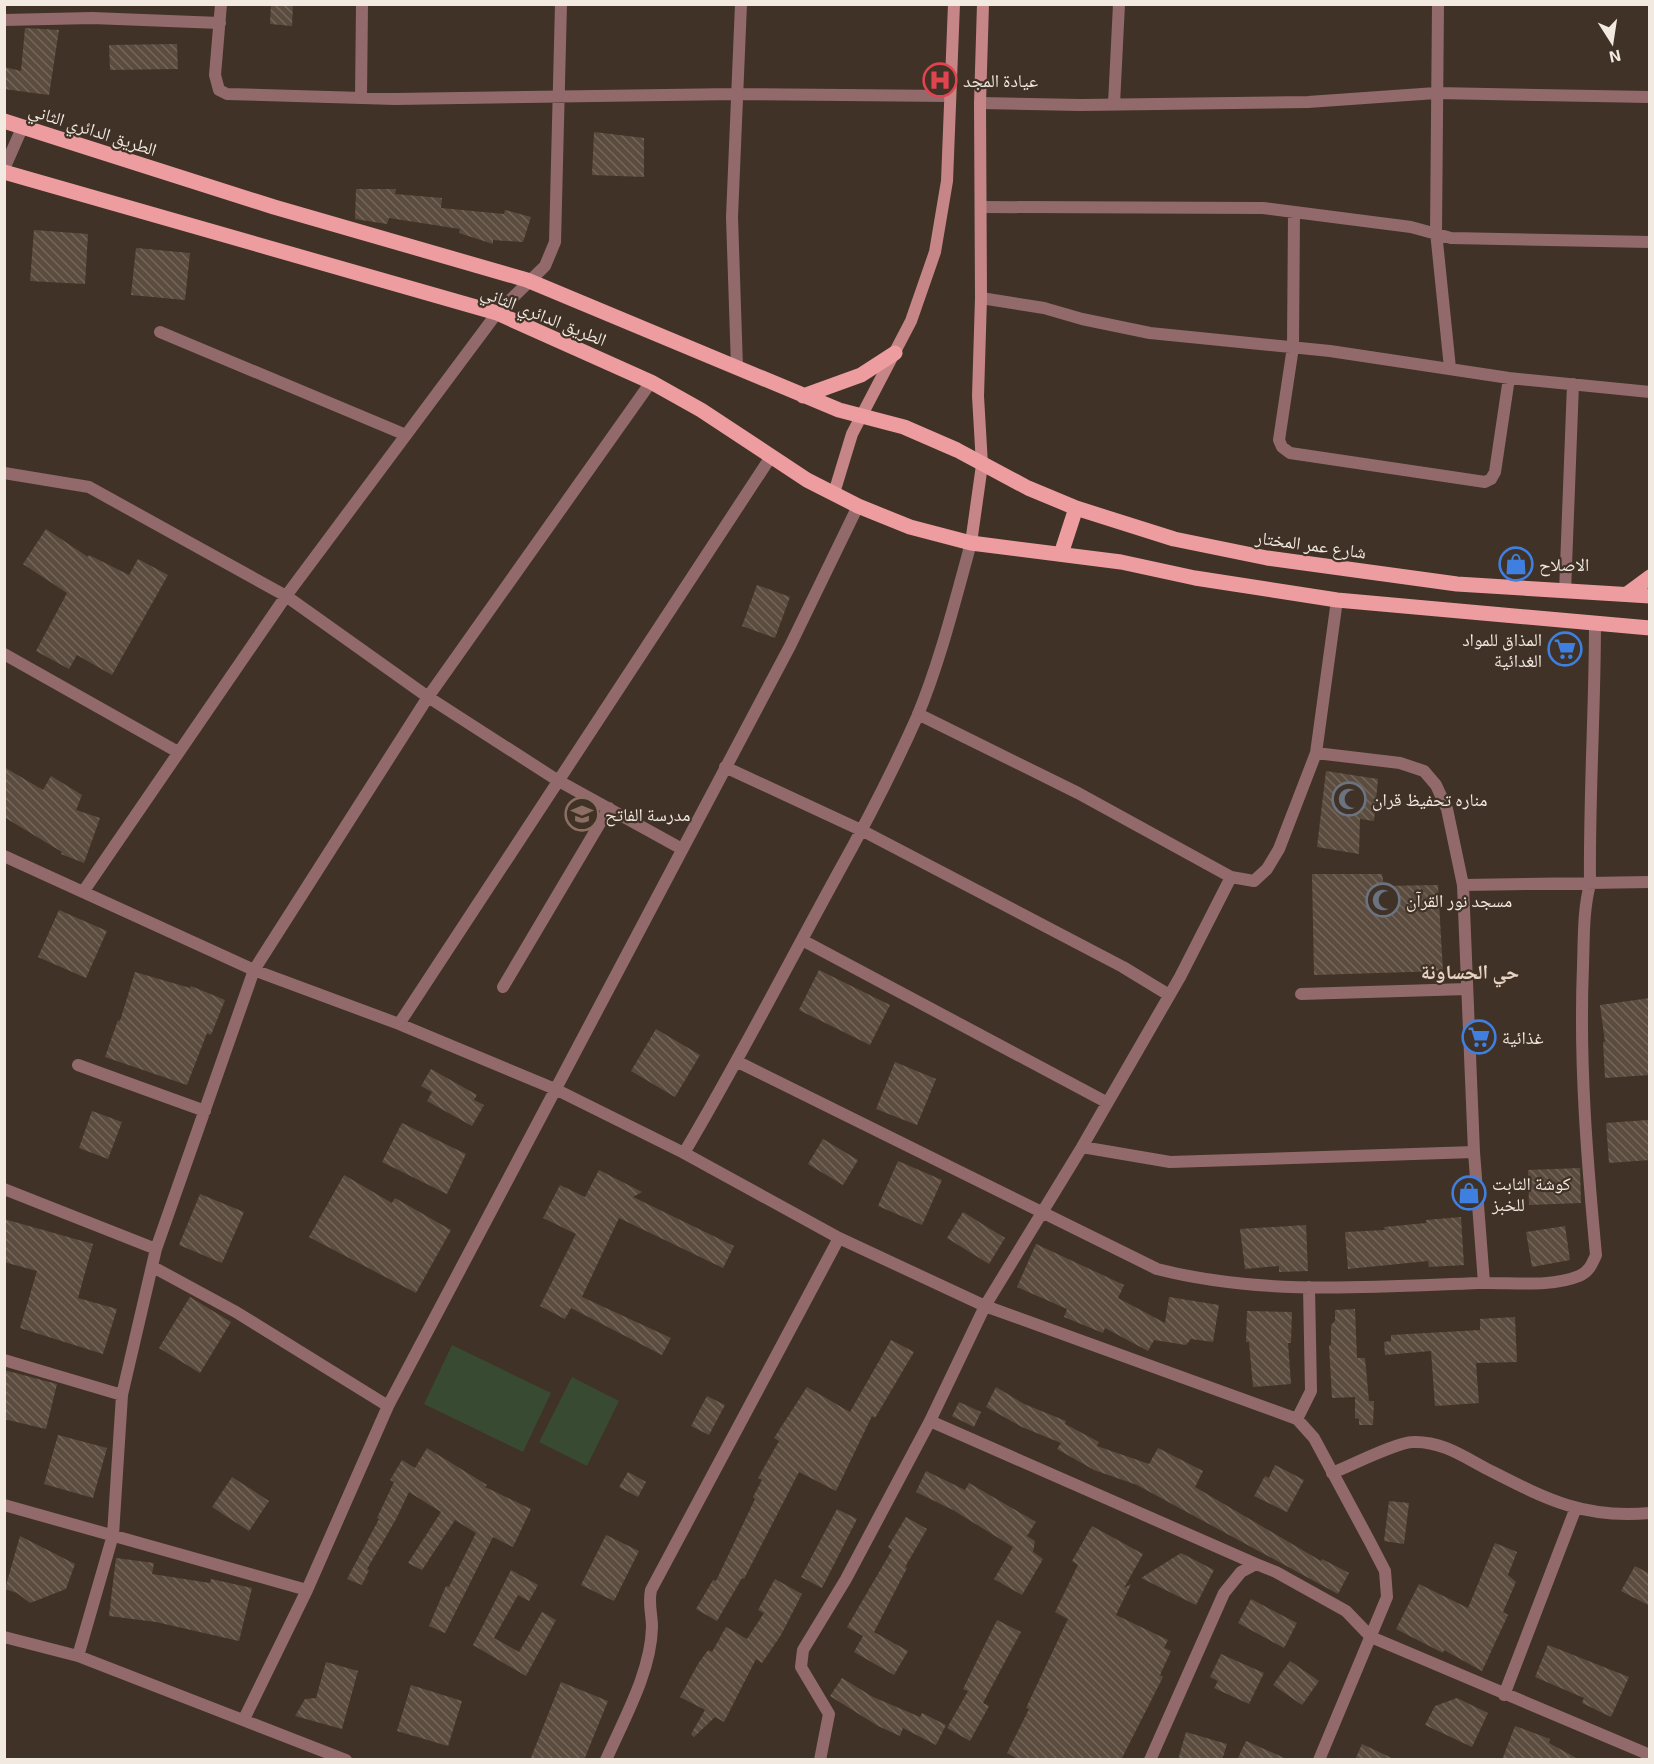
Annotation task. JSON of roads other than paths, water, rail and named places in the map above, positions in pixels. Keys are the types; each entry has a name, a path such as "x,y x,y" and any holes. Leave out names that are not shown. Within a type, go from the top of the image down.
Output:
{"main road":[{"path":"834,494 845,454 861,415 895,353 925,287 935,252 947,181 954,4"},
{"path":"983,4 978,396 982,465 971,543 1061,554 1337,600 1650,628"},
{"name":"الطريق الدائري الثاني","path":"4,121 274,207 527,280 803,396 839,410 931,438 982,465"},
{"name":"الطريق الدائري الثاني","path":"4,170 496,313 651,382 701,410 770,458 858,506 910,526 971,543"},
{"path":"803,396 861,375 895,353"},
{"name":"شارع عمر المختار","path":"982,465 1076,508 1174,539 1267,558 1457,584 1650,596"},
{"path":"1061,554 1076,508"},
{"path":"1627,594 1650,577"}],"street":[{"path":"221,4 215,75 221,92 361,98 735,94 950,96"},
{"path":"361,98 362,4"},
{"path":"83,892 286,596 496,313 527,280 544,266 555,242 556,97 561,4"},
{"path":"737,367 732,217 735,94 741,4"},
{"path":"1113,104 1119,4"},
{"path":"1438,4 1436,232 1450,368"},
{"path":"4,20 92,18 220,23"},
{"path":"980,103 1308,102 1436,93 1650,97"},
{"path":"4,170 22,128"},
{"path":"981,207 1263,208 1436,232 1451,238 1650,242"},
{"path":"1294,213 1293,347 1279,440 1282,447 1290,453 1485,483 1496,472 1509,378"},
{"path":"981,298 1044,308 1082,320 1150,333 1293,347 1509,378 1650,392"},
{"path":"160,332 406,435"},
{"path":"78,1656 113,1535 122,1395 156,1249 254,970 428,697 651,382"},
{"path":"1565,591 1573,384"},
{"path":"399,1024 770,458"},
{"path":"4,473 89,487 286,596 428,697 557,780 682,849"},
{"path":"244,1719 307,1590 388,1406 790,646 858,506"},
{"path":"684,1153 738,1062 863,831 918,714 971,543"},
{"path":"918,714 1078,793 1231,877 1254,881 1267,870 1279,849 1316,753 1337,600"},
{"path":"738,1062 1157,1269 1219,1283 1309,1287 1484,1283 1567,1279 1582,1275 1591,1268 1596,1255 1585,1132 1582,1007 1585,903 1590,884 1590,760 1594,712 1595,622"},
{"path":"4,654 178,752"},
{"path":"1316,753 1400,763 1424,771 1436,785 1447,809 1463,885 1474,1152 1484,1283"},
{"path":"725,767 863,831 1123,967 1169,995"},
{"path":"503,987 609,808"},
{"path":"4,856 254,970 399,1024 555,1089 684,1153 839,1238 985,1306 1297,1419 1314,1438 1384,1571 1387,1597 1319,1760"},
{"path":"820,1760 829,1714 801,1666 803,1650 846,1578 930,1421 985,1306 1082,1147 1169,995 1231,877"},
{"path":"1463,885 1650,882"},
{"path":"804,941 1106,1102"},
{"path":"1301,994 1467,989"},
{"path":"78,1065 205,1111"},
{"path":"1082,1147 1170,1162 1474,1152"},
{"path":"4,1189 156,1249"},
{"path":"606,1760 640,1682 652,1628 649,1599 651,1590 839,1238"},
{"path":"153,1267 236,1312 388,1406"},
{"path":"1297,1419 1311,1392 1309,1287"},
{"path":"4,1360 122,1395"},
{"path":"930,1421 1276,1572 1346,1611 1371,1637 1650,1755"},
{"path":"1332,1473 1410,1441 1438,1443 1524,1488 1575,1510 1600,1515 1650,1513"},
{"path":"4,1505 307,1590"},
{"path":"1504,1695 1575,1510"},
{"path":"1150,1760 1224,1593 1240,1572 1256,1564"},
{"path":"4,1637 78,1656 346,1760"}],"place":[{"name":"عيادة المجد","path":"940,80"},
{"name":"الاصلاح","path":"1516,564"},
{"name":"المذاق للمواد الغدائية","path":"1565,649"},
{"name":"مناره تحفيظ قران","path":"1349,799"},
{"name":"مدرسة الفاتح","path":"582,814"},
{"name":"مسجد نور القرآن","path":"1383,900"},
{"name":"غذائية","path":"1479,1037"},
{"name":"كوشة الثابت للخبز","path":"1469,1193"}],"district":[{"name":"حي الحساونة","path":"1470,971"}]}
